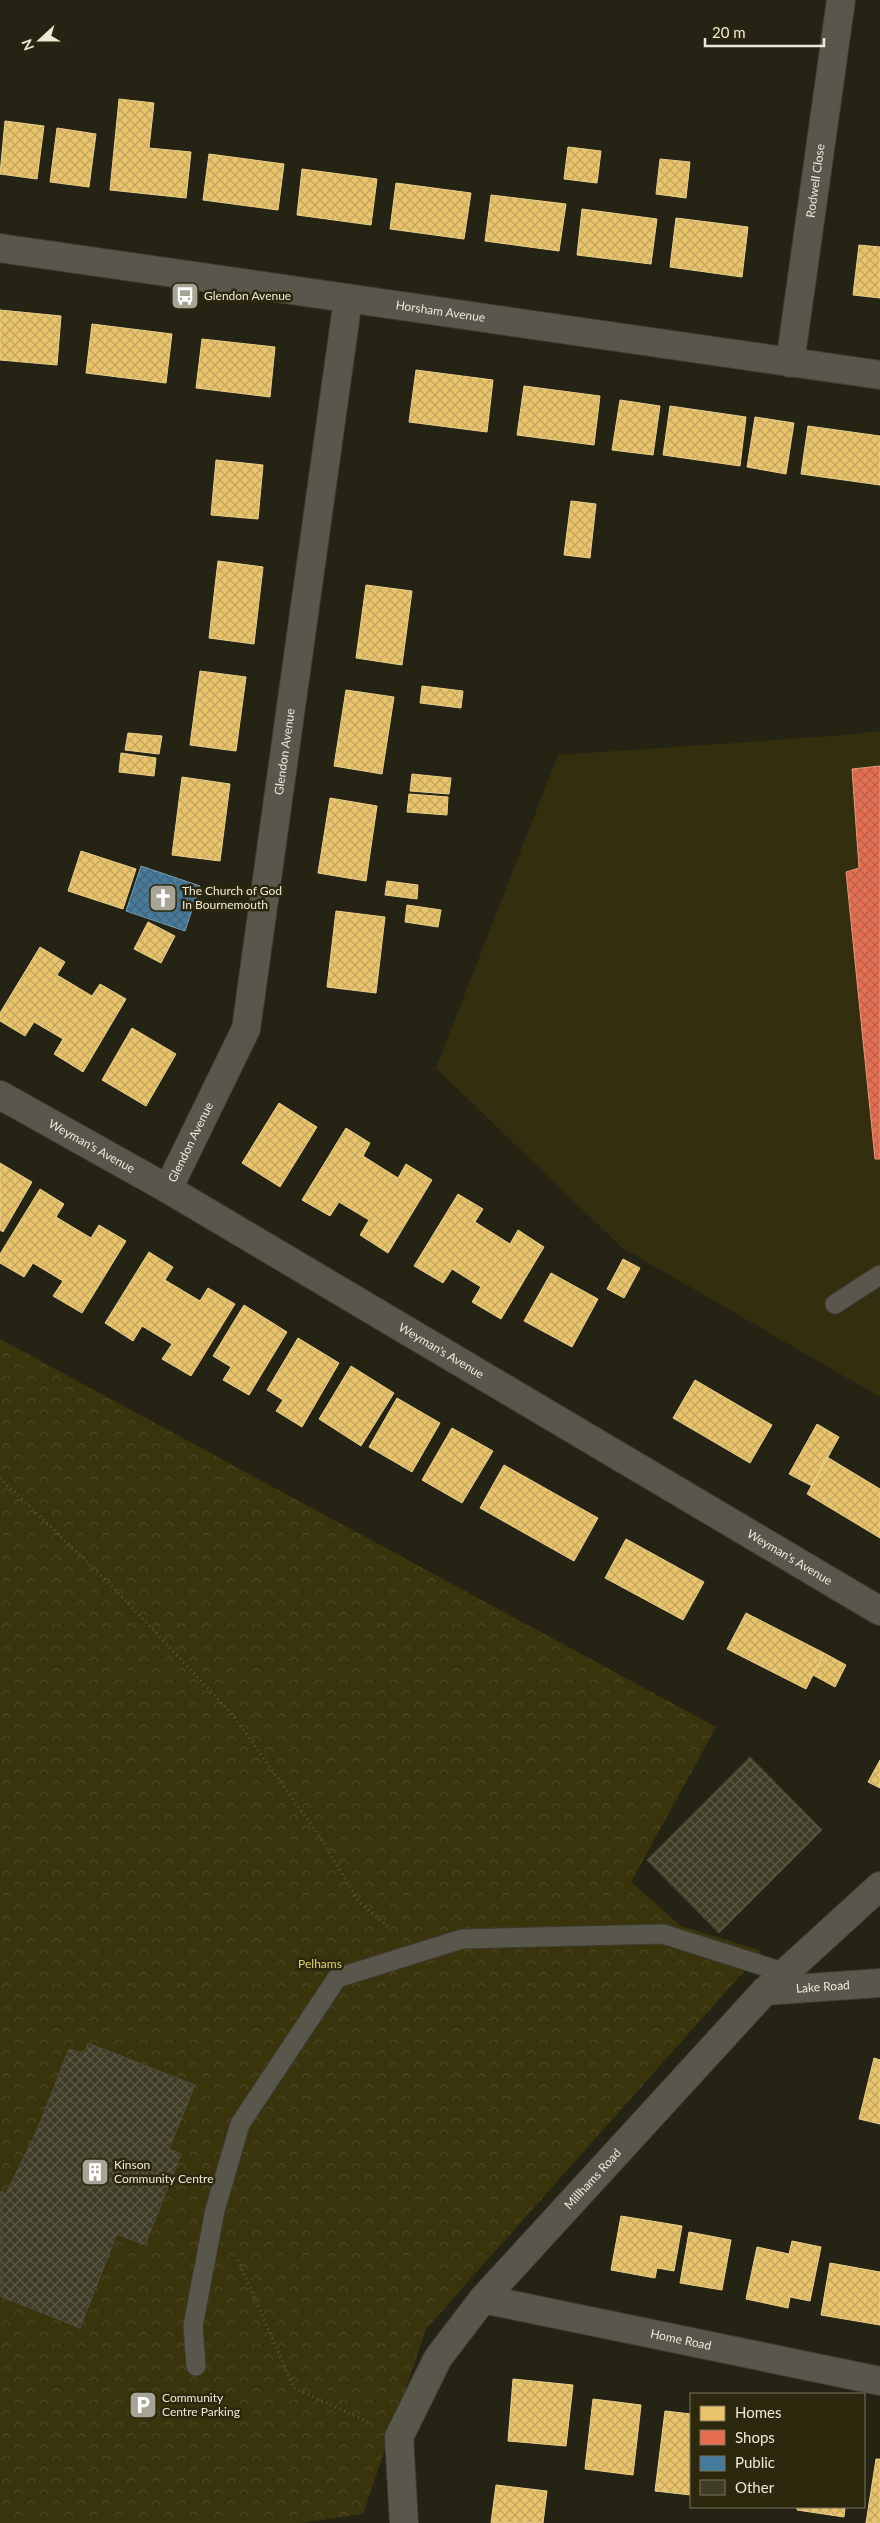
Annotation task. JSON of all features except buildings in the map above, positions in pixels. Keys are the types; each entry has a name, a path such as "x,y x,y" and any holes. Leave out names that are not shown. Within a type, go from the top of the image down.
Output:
{"street":[{"name":"Rodwell Close","path":"790,363 841,0"},
{"name":"Horsham Avenue","path":"0,248 880,375"},
{"name":"Glendon Avenue","path":"168,1189 246,1029 348,299"},
{"name":"Weyman's Avenue","path":"0,1095 168,1189 880,1611"},
{"name":"Millhams Road","path":"404,2523 399,2437 438,2358 483,2299 765,1990 880,1886"},
{"name":"Lake Road","path":"765,1990 880,1983"},
{"name":"Home Road","path":"483,2299 880,2381"}],"lane":[{"path":"835,1304 880,1275"},
{"path":"196,2366 193,2326 215,2210 240,2124 337,1978 462,1939 663,1934 786,1973"}],"path":[{"path":"0,1478 110,1585 232,1714 320,1837 359,1902 419,1953"},
{"path":"215,2210 294,2388 399,2437"}],"shaded area":[{"path":"880,731 880,1397 621,1247 436,1068 558,755"}],"green space":[{"name":"Pelhams","path":"0,1339 716,1727 631,1882 681,1926 762,1951 426,2329 363,2514 301,2523 0,2523"}],"place":[{"name":"Glendon Avenue","path":"185,296"},
{"name":"The Church of God In Bournemouth","path":"163,898"},
{"name":"Kinson Community Centre","path":"95,2172"},
{"name":"Community Centre Parking","path":"143,2405"}]}
